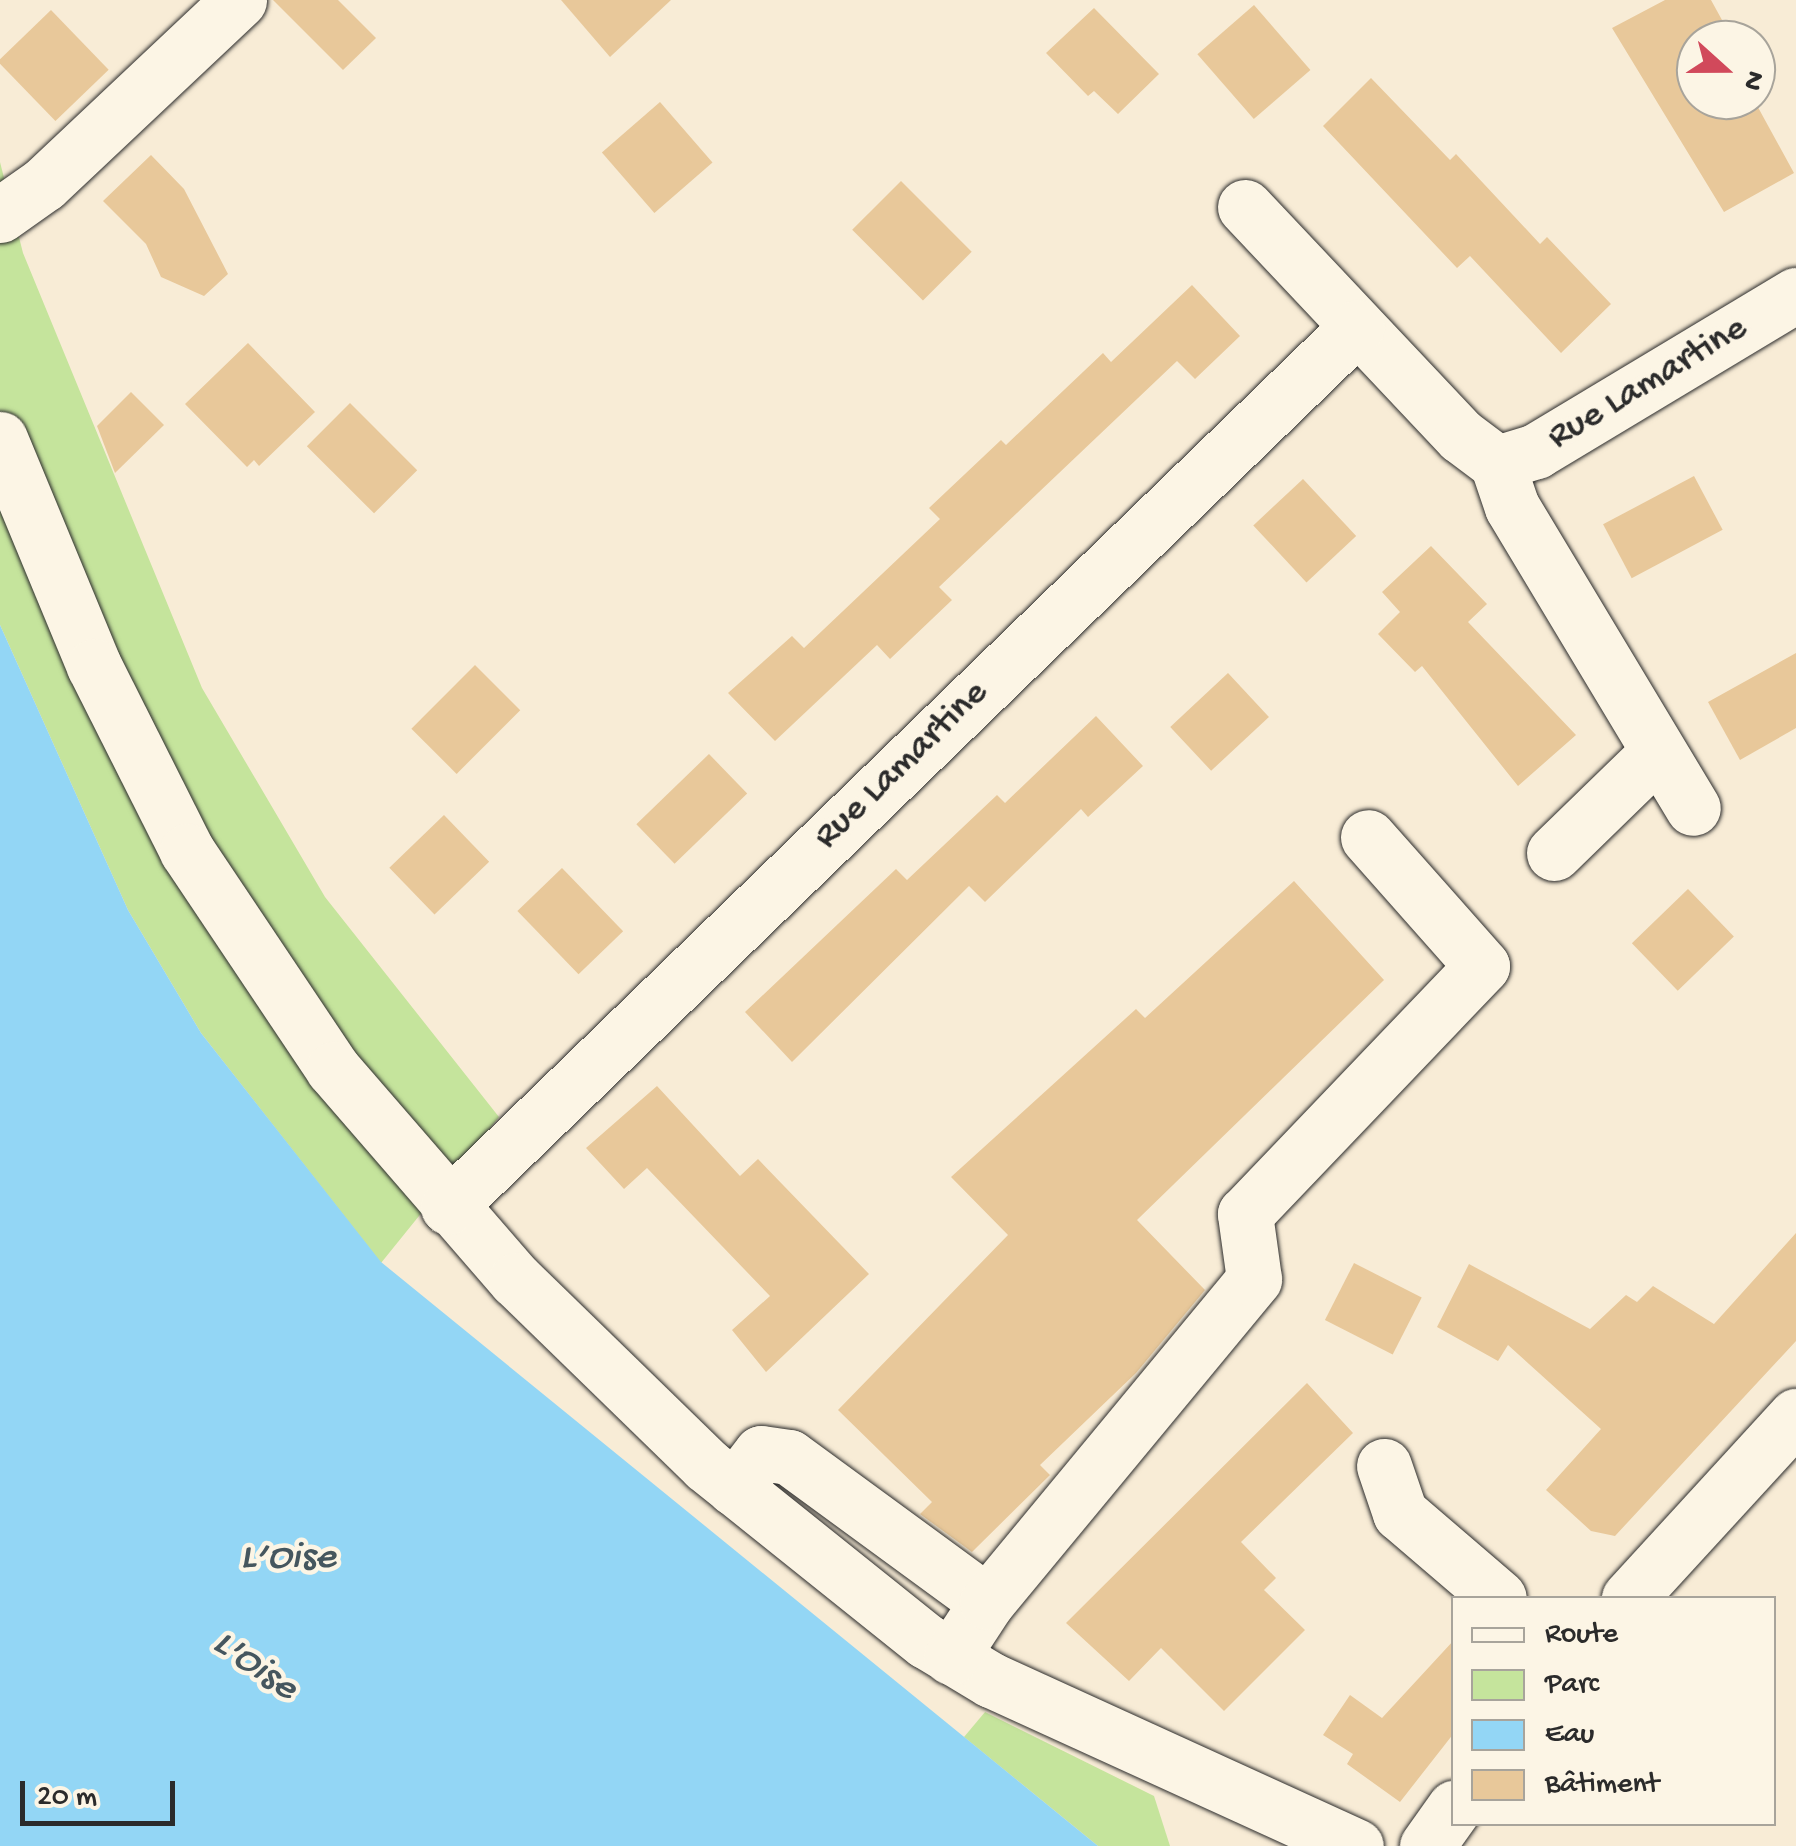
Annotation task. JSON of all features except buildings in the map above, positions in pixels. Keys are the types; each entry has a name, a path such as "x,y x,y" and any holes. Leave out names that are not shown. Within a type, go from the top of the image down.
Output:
{"street":[{"path":"0,215 44,184 239,0"},
{"path":"1245,207 1461,436 1496,463 1512,508 1693,808"},
{"name":"Rue Lamartine","path":"1496,463 1536,451 1796,295"},
{"name":"Rue Lamartine","path":"448,1207 1357,327"},
{"path":"0,439 94,666 187,851 334,1069 448,1207 644,1408 734,1488 950,1658 1356,1846"},
{"path":"1554,853 1657,754"},
{"path":"950,1658 987,1602 1254,1279 1245,1214 1482,966 1368,837"},
{"path":"1631,1596 1796,1416"},
{"path":"734,1488 761,1452 789,1457 987,1602"},
{"path":"1384,1466 1400,1513 1497,1596"},
{"path":"1427,1846 1451,1812"}],"green space":[{"path":"0,162 23,253 202,688 325,897 499,1117 381,1263 201,1033 128,910 0,625"},
{"path":"985,1712 1154,1796 1170,1846 1098,1846 964,1737"}],"water":[{"name":"L’Oise","path":"0,625 128,910 201,1033 381,1262 1098,1846 0,1846"}],"water label":[{"name":"L'Oise","path":"254,1667"}]}
